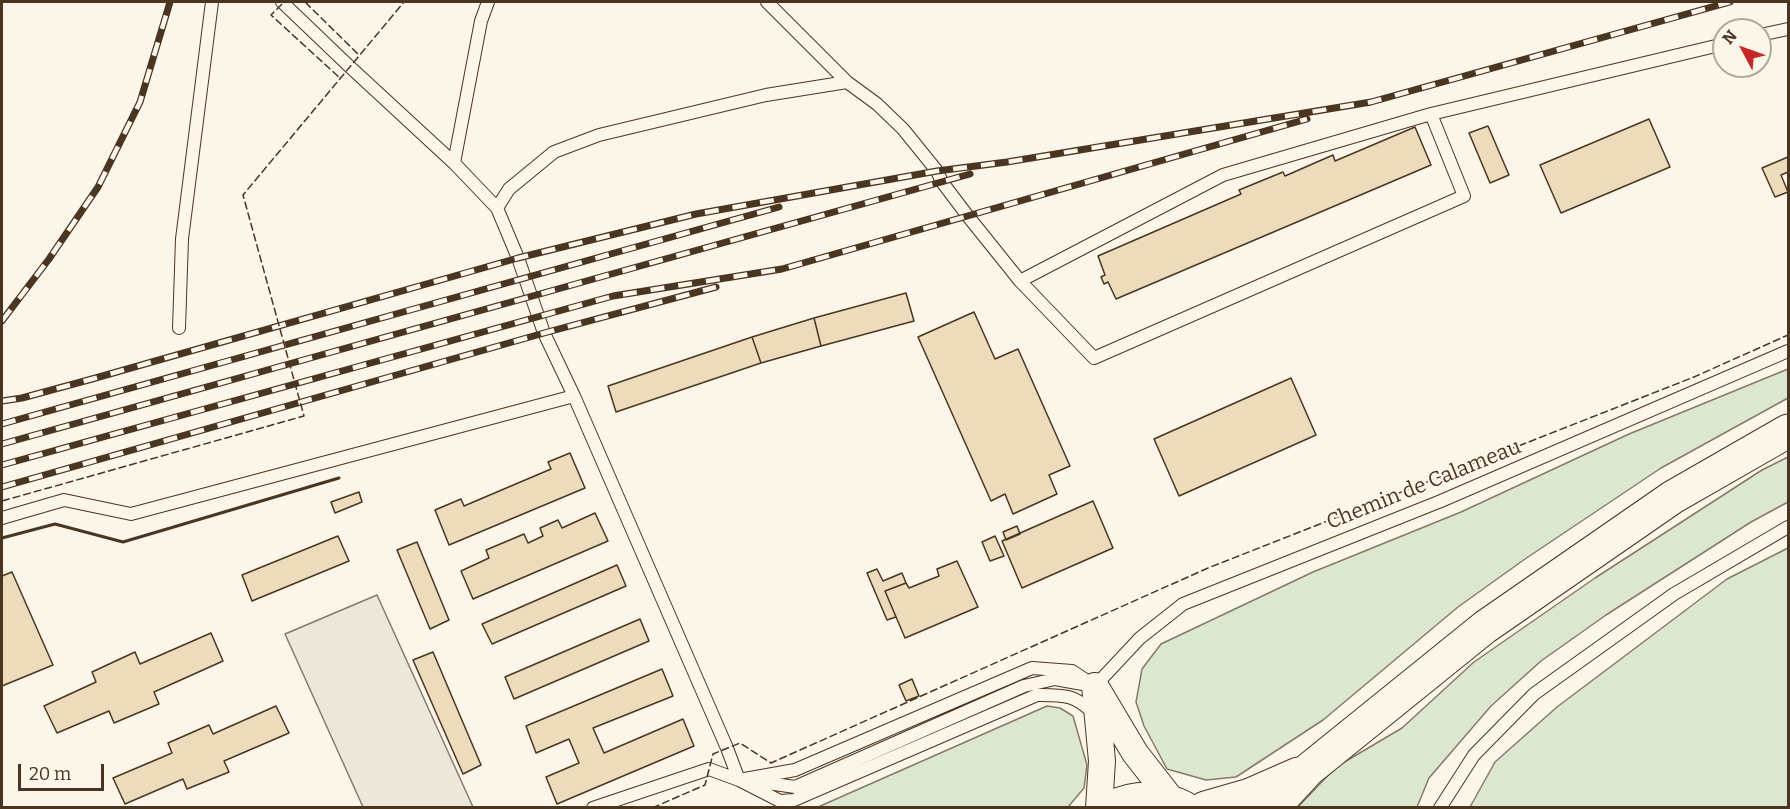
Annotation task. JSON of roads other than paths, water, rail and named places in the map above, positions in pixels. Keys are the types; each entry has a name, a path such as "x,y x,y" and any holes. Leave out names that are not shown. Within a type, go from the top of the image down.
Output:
{"main road":[{"path":"1273,807 1308,770 1485,627 1673,497 1788,431"},
{"path":"1111,807 1122,802 1148,798 1187,806 1250,795 1308,770"}],"street":[{"path":"1095,687 1102,761 1099,807"},
{"path":"1095,687 1135,753 1187,806"}],"lane":[{"path":"179,328 182,239 206,64 212,2"},
{"path":"282,2 454,163 497,208 518,258 544,333 574,396 727,747 739,780"},
{"path":"454,163 481,21 488,2"},
{"path":"767,2 847,82 877,104 903,129 1020,281 1094,358 1464,196 1431,114"},
{"path":"1772,33 1788,29"},
{"path":"1020,281 1223,174 1431,114 1712,47"},
{"path":"497,208 509,189 554,152 598,135 766,95 847,82"},
{"name":"Chemin de Calameau","path":"1095,687 1140,638 1183,604 1441,501 1788,351"},
{"path":"2,518 64,500 131,514 574,396"},
{"path":"1440,807 1474,755 1534,694 1674,594 1788,527"},
{"path":"739,780 795,770 1032,668 1072,670 1095,687"},
{"path":"593,807 709,769 739,780 780,801 794,800 1037,695 1068,695 1084,704 1098,718"}],"railway":[{"path":"2,321 49,259 98,187 140,102 170,2"},
{"path":"2,401 22,398 92,379 518,258 696,214 937,171 1007,162 1371,102 1730,2"},
{"path":"2,465 613,296 782,269 1307,119"},
{"path":"2,444 970,174"},
{"path":"2,424 779,207"},
{"path":"2,487 544,333 716,287"}]}
